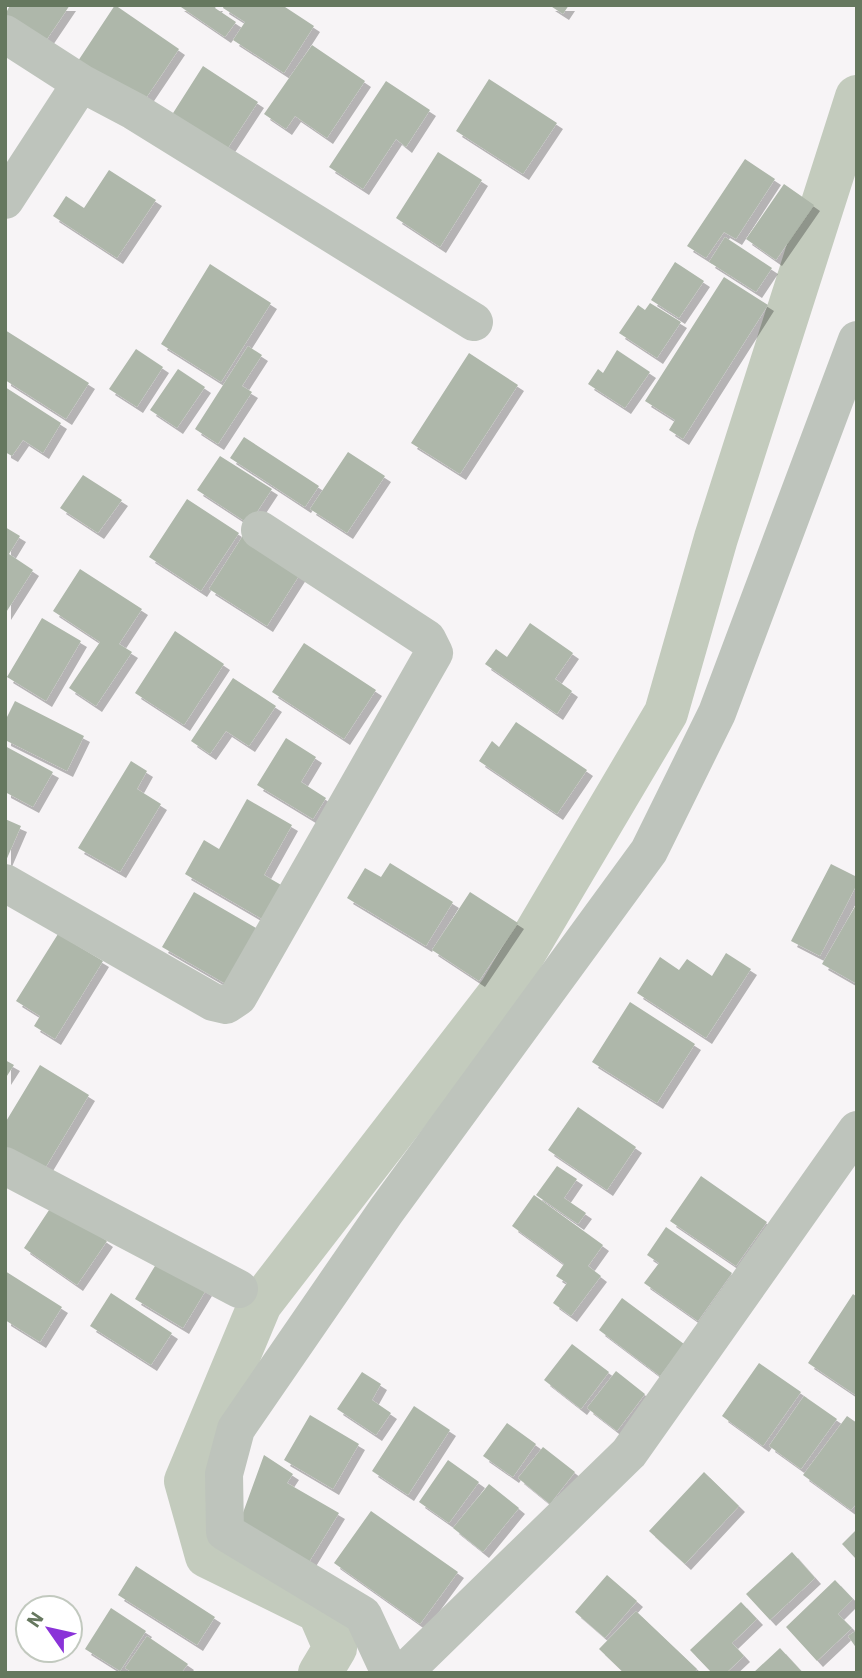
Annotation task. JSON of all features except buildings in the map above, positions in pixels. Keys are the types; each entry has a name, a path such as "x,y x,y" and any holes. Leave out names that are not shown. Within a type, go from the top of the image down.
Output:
{"street":[{"path":"5,34 474,322"},
{"path":"5,200 81,83"},
{"path":"390,1673 363,1615 225,1532 225,1474 236,1429 386,1211 649,851 717,713 857,340"},
{"path":"5,883 213,1002 226,1005 238,997 434,653 427,639 260,530"},
{"path":"403,1673 629,1454 857,1130"},
{"path":"5,1166 239,1289"}],"waterway":[{"path":"320,1673 335,1648 319,1611 207,1556 186,1481 260,1304 501,992 666,713 716,538 857,97"}]}
